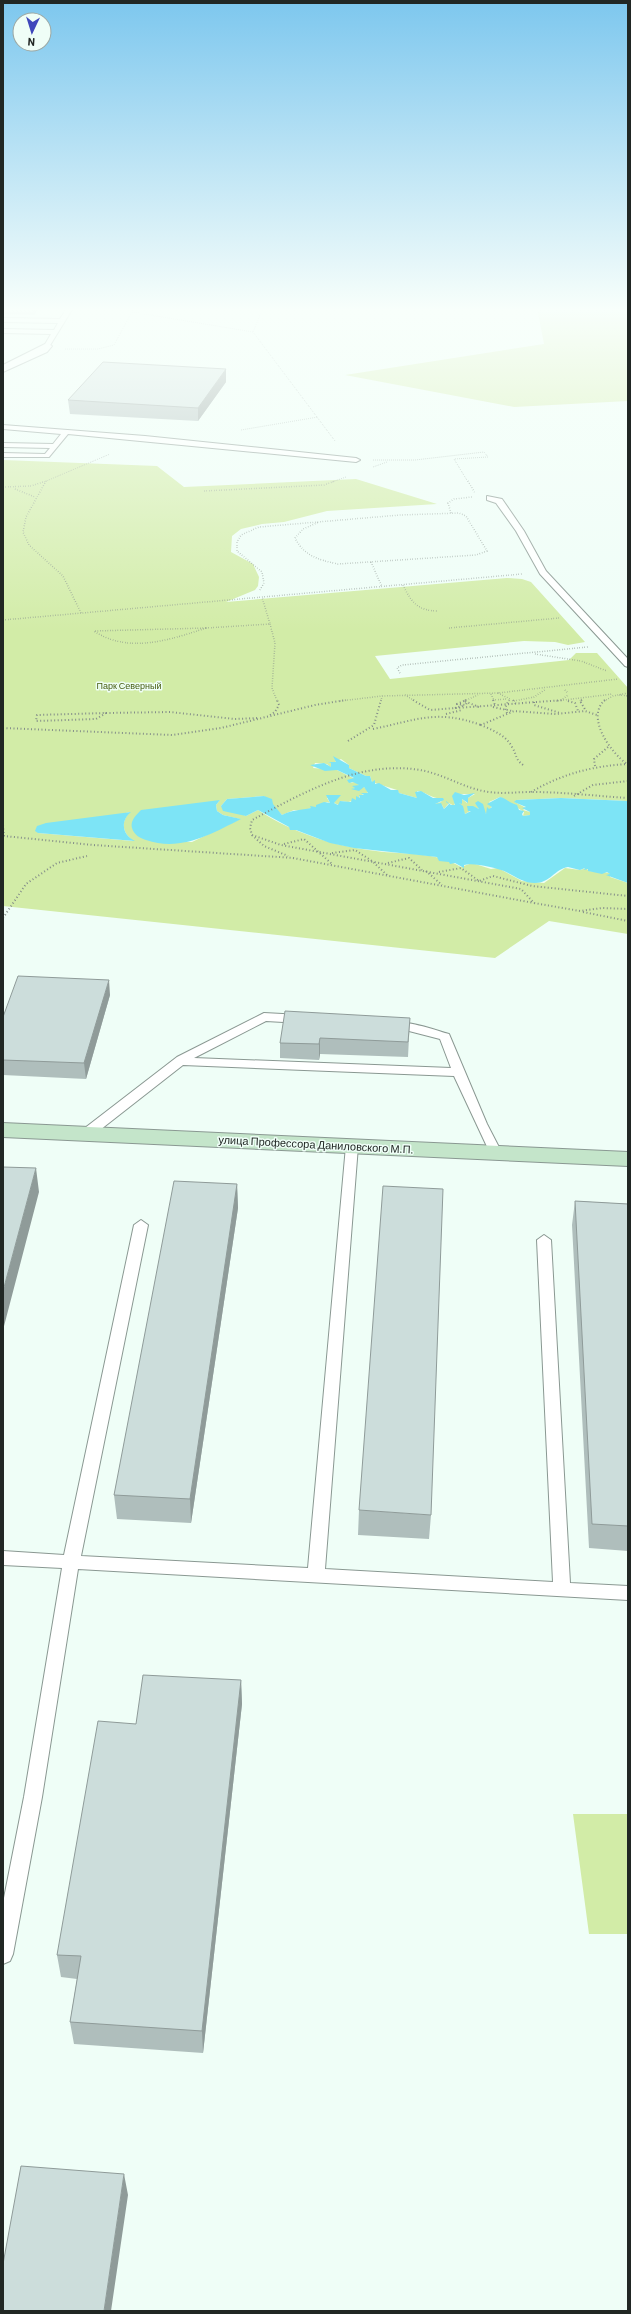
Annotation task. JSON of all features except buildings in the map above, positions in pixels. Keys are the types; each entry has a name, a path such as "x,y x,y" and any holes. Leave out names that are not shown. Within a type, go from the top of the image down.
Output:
{"main road":[{"name":"улица Профессора Даниловского М.П.","path":"3,1130 628,1159"}],"lane":[{"path":"3,427 145,438 356,460"},
{"path":"3,455 46,456 66,432"},
{"path":"3,444 53,449"},
{"path":"3,450 53,449"},
{"path":"490,498 499,501 520,531 543,572 608,645 628,664"},
{"path":"86,1134 180,1061 264,1017 310,1020"},
{"path":"379,1025 410,1027 445,1037 481,1124 496,1152"},
{"path":"180,1061 459,1072"},
{"path":"316,1576 352,1146"},
{"path":"3,1954 33,1796 71,1562 141,1225"},
{"path":"544,1240 562,1590"},
{"path":"3,1558 628,1593"}],"path":[{"path":"237,431 318,417 335,440"},
{"path":"3,487 15,488 44,482 145,438"},
{"path":"367,469 388,462 438,459 448,455 484,452 488,457 454,459 477,497"},
{"path":"204,491 324,485 352,475"},
{"path":"44,482 26,517 23,532 29,545 63,576 81,613"},
{"path":"15,488 35,497"},
{"path":"451,513 448,503 464,497"},
{"path":"107,714 96,720 36,721 37,715 170,712 234,719 265,717 275,712 279,705 272,688 272,664 275,643 261,594 264,577 262,570 256,563 237,551 238,536 247,530 263,526 319,522 451,513 459,513 466,516 487,551 476,555 338,564 318,560 300,550 295,538 303,529 319,522"},
{"path":"371,562 382,587"},
{"path":"3,620 261,594 382,587 543,572"},
{"path":"403,585 412,604 418,609 438,611"},
{"path":"449,628 582,616"},
{"path":"206,628 174,640 154,642 113,641 99,635 94,631 206,628 270,624"},
{"path":"400,673 397,668 402,665 608,645"},
{"path":"529,653 574,659 600,666 609,672"},
{"path":"614,675 620,679"},
{"path":"3,728 166,735 203,732 314,705 382,696 491,694 624,678"},
{"path":"506,698 517,699 534,697 547,688"},
{"path":"561,700 568,694 565,690"},
{"path":"498,693 510,700"},
{"path":"529,704 537,706 552,701 628,693"},
{"path":"481,694 457,704 484,707"},
{"path":"491,694 495,706"},
{"path":"611,695 600,704 597,715 608,747 616,756 628,764"},
{"path":"582,698 611,695 628,696"},
{"path":"373,729 379,715 382,696"},
{"path":"405,696 430,710 463,710"},
{"path":"561,700 573,698"},
{"path":"582,698 580,700 582,707 586,711"},
{"path":"517,699 513,700 517,704 534,703"},
{"path":"493,700 510,700"},
{"path":"504,709 510,700"},
{"path":"561,700 581,703"},
{"path":"540,704 552,701"},
{"path":"488,707 508,704 534,703 569,713"},
{"path":"534,703 537,706"},
{"path":"575,703 578,711"},
{"path":"451,709 466,704"},
{"path":"495,706 504,709 507,713"},
{"path":"348,741 373,729 431,714 443,714 484,707 514,711 569,713 586,711 597,715"},
{"path":"576,707 582,707"},
{"path":"481,725 486,722 499,719 507,713 514,711"},
{"path":"443,714 462,718 506,736 515,751 516,760 523,765"},
{"path":"595,766 594,760 608,747"},
{"path":"531,792 548,781 572,771 595,766 628,764"},
{"path":"294,858 271,850 258,843 252,835 250,828 252,820 328,782 363,772 386,768 420,770 470,789 490,792 531,792 574,796 628,798"},
{"path":"574,796 580,790 599,783 628,781"},
{"path":"3,825 4,836 93,844 294,858 628,921"},
{"path":"252,835 281,844 521,889 534,903"},
{"path":"281,844 304,839 334,865"},
{"path":"328,853 355,850 372,861 388,876"},
{"path":"3,918 26,884 57,863 87,856"},
{"path":"385,864 409,858 422,870"},
{"path":"437,873 461,868 479,881"},
{"path":"426,871 442,886"},
{"path":"479,881 493,876 532,886 547,886 569,890 628,896"},
{"path":"580,911 602,908 628,910"}],"green space":[{"name":"Парк Северный","path":"3,460 157,466 184,487 356,479 437,504 327,511 284,522 262,524 241,529 232,536 231,552 253,564 259,577 258,586 255,590 226,602 507,578 522,579 531,582 585,642 568,645 555,642 524,641 375,656 390,679 569,660 576,653 597,653 628,688 628,801 561,798 516,800 515,802 526,808 523,810 530,812 530,815 523,816 524,812 500,797 489,802 492,806 486,814 478,806 479,809 475,808 465,814 459,803 462,799 467,803 468,798 475,794 458,794 454,806 449,803 444,809 442,805 434,804 441,802 443,798 436,798 417,791 417,798 399,793 397,790 372,782 370,776 366,776 349,768 349,765 341,759 333,763 328,762 331,763 331,768 327,764 315,763 313,768 337,770 355,779 350,783 354,782 360,784 353,789 364,787 369,792 359,796 360,799 348,802 341,801 339,805 334,803 337,796 327,798 330,803 327,802 316,807 300,811 294,810 282,815 264,796 227,799 221,806 246,816 258,810 300,832 345,846 376,851 420,854 441,858 461,867 472,863 491,869 498,868 522,881 544,883 565,868 580,870 586,868 589,871 611,873 610,877 628,883 628,934 549,921 495,958 3,906","holes":["220,800 216,805 217,811 223,815 240,819 192,842 154,842","130,812 125,820 124,828 127,835 133,841 38,833"]},
{"path":"573,1814 628,1814 628,1934 589,1934"}],"water":[{"path":"333,756 349,765 349,768 366,776 370,776 372,782 375,780 375,784 379,783 391,790 398,790 399,793 417,798 415,792 421,791 433,798 443,798 444,800 435,804 441,803 444,809 449,804 446,801 451,805 455,805 452,796 455,792 464,795 475,793 468,798 468,803 462,799 462,804 459,803 463,806 465,814 471,811 468,811 467,806 473,806 479,809 475,803 478,801 483,804 486,814 487,807 489,809 492,807 487,804 500,797 517,805 519,810 524,811 522,814 523,816 530,815 530,812 522,808 526,807 514,802 516,800 561,798 628,801 628,883 606,875 610,874 607,872 602,874 588,871 588,869 584,870 585,868 580,870 568,867 559,870 545,881 531,883 523,881 496,868 468,864 464,865 464,868 455,863 450,864 449,862 439,861 437,857 354,848 330,843 296,830 290,830 289,827 258,810 246,816 223,811 221,806 227,799 264,796 272,799 273,804 282,815 293,811 311,808 310,806 316,807 316,805 324,802 330,803 326,795 341,795 334,803 338,805 340,801 351,802 352,798 356,800 356,796 360,798 359,795 364,795 361,793 368,793 364,787 359,791 351,789 355,788 352,786 359,785 353,782 349,783 347,780 354,778 337,770 325,771 310,765 324,763 331,767 331,763 328,762 336,762"},
{"path":"220,800 216,805 217,811 223,815 241,819 195,840 184,843 159,843 139,837 134,833 132,828 135,816 141,810"},
{"path":"131,812 125,819 124,828 127,835 135,841 38,833 35,831 37,826 46,823"}]}
